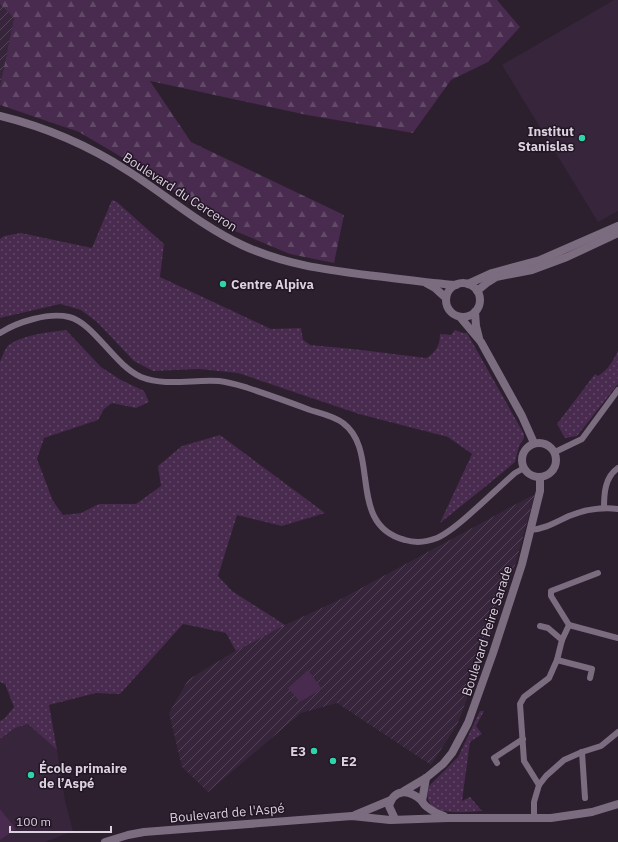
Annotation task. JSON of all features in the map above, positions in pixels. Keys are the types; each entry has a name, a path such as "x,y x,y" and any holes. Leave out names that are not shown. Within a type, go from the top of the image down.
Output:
{"street":[{"name":"Boulevard du Cerceron","path":"0,116 33,125 92,151 127,171 212,228 241,245 260,253 317,269 424,282 456,284"},
{"path":"468,284 492,273 540,260 618,226"},
{"path":"477,291 488,282 496,278 532,270 567,257 618,233"},
{"name":"Boulevard du Cerceron","path":"424,282 435,288 446,298"},
{"path":"481,342 476,326 475,312 480,302 477,291 472,285 463,283 456,284 450,289 446,298 448,308 455,315 460,317 481,342 522,416 534,443"},
{"path":"460,317 471,315 475,312"},
{"path":"0,333 14,325 44,317 70,317 85,326 127,368 141,376 166,382 210,380 231,383 332,417 343,423 352,432 360,450 368,500 375,517 387,531 404,540 420,542 448,532 506,481 524,468"},
{"path":"555,452 582,439 618,390"},
{"path":"539,442 548,445 555,452 557,458 554,469 546,476 540,477 531,475 524,468 522,458 523,453 534,443 539,442"},
{"path":"604,508 605,492 608,481 611,473 618,468"},
{"name":"Boulevard Peire Sarade","path":"404,792 426,778 443,764 452,753 468,723 502,628 522,564 540,491 540,477"},
{"path":"530,530 543,529 570,516 588,510 604,508 618,509"},
{"path":"598,573 551,591 551,596 569,625 618,638"},
{"path":"539,785 524,761 520,704 524,697 549,678 557,660 562,640 569,625"},
{"path":"540,626 548,628 562,640"},
{"path":"557,660 592,669 590,678"},
{"path":"534,818 534,802 539,785 546,776 564,760 601,746 618,732"},
{"path":"497,763 494,758 522,739"},
{"path":"582,752 585,798"},
{"path":"415,819 423,809 426,778"},
{"path":"448,818 435,812 413,794 404,792 397,794 391,800 389,806 395,819 415,819 534,818 572,816 617,805"},
{"name":"Boulevard de l'Aspé","path":"352,816 391,800"},
{"name":"Boulevard de l'Aspé","path":"105,842 144,832 352,816 390,820 395,819"}],"shaded area":[{"name":"Institut Stanislas","path":"614,0 618,0 618,211 598,222 502,65"},
{"path":"0,4 14,18 0,87"},
{"path":"535,494 514,569 458,723 431,765 337,703 301,713 208,792 182,767 169,713 188,680 253,640 341,599"},
{"name":"École primaire de l’Aspé","path":"28,724 57,750 65,801 73,831 45,842 0,842 0,739 15,728"}],"green space":[{"path":"0,0 497,0 520,27 488,62 451,80 413,133 307,115 150,81 191,142 344,215 334,263 290,254 235,231 145,171 79,132 0,105 0,87 14,18 0,4"},
{"path":"112,200 117,202 164,244 160,277 271,329 301,328 303,340 310,345 426,358 437,348 440,334 451,335 455,330 467,333 524,434 524,438 519,446 515,462 440,523 472,454 448,437 359,414 238,373 199,369 153,371 134,361 97,322 81,310 60,304 0,318 0,239 4,236 21,233 92,248"},
{"path":"66,330 101,367 121,380 144,391 149,402 136,408 112,403 104,409 98,420 44,438 37,459 53,501 63,515 81,513 99,504 136,504 161,486 158,466 182,446 220,435 325,513 282,526 237,515 218,576 232,591 285,625 236,651 226,633 183,624 120,694 96,693 49,705 57,750 28,724 15,728 0,739 0,721 5,718 14,707 5,684 0,682 0,362 7,347 12,343 35,335"},
{"path":"618,351 618,384 577,436 565,438 557,424 595,374 598,376 605,371"},
{"path":"308,670 322,689 300,702 288,688"},
{"path":"480,711 484,711 476,726 482,734 470,742 462,801 470,797 482,811 454,812 436,809 430,804 427,797 429,786 458,757"},
{"path":"0,809 16,829 0,840"}],"place":[{"name":"Institut Stanislas","path":"582,138"},
{"name":"Centre Alpiva","path":"223,284"},
{"name":"E3","path":"314,751"},
{"name":"E2","path":"333,761"},
{"name":"École primaire de l’Aspé","path":"31,775"}]}
